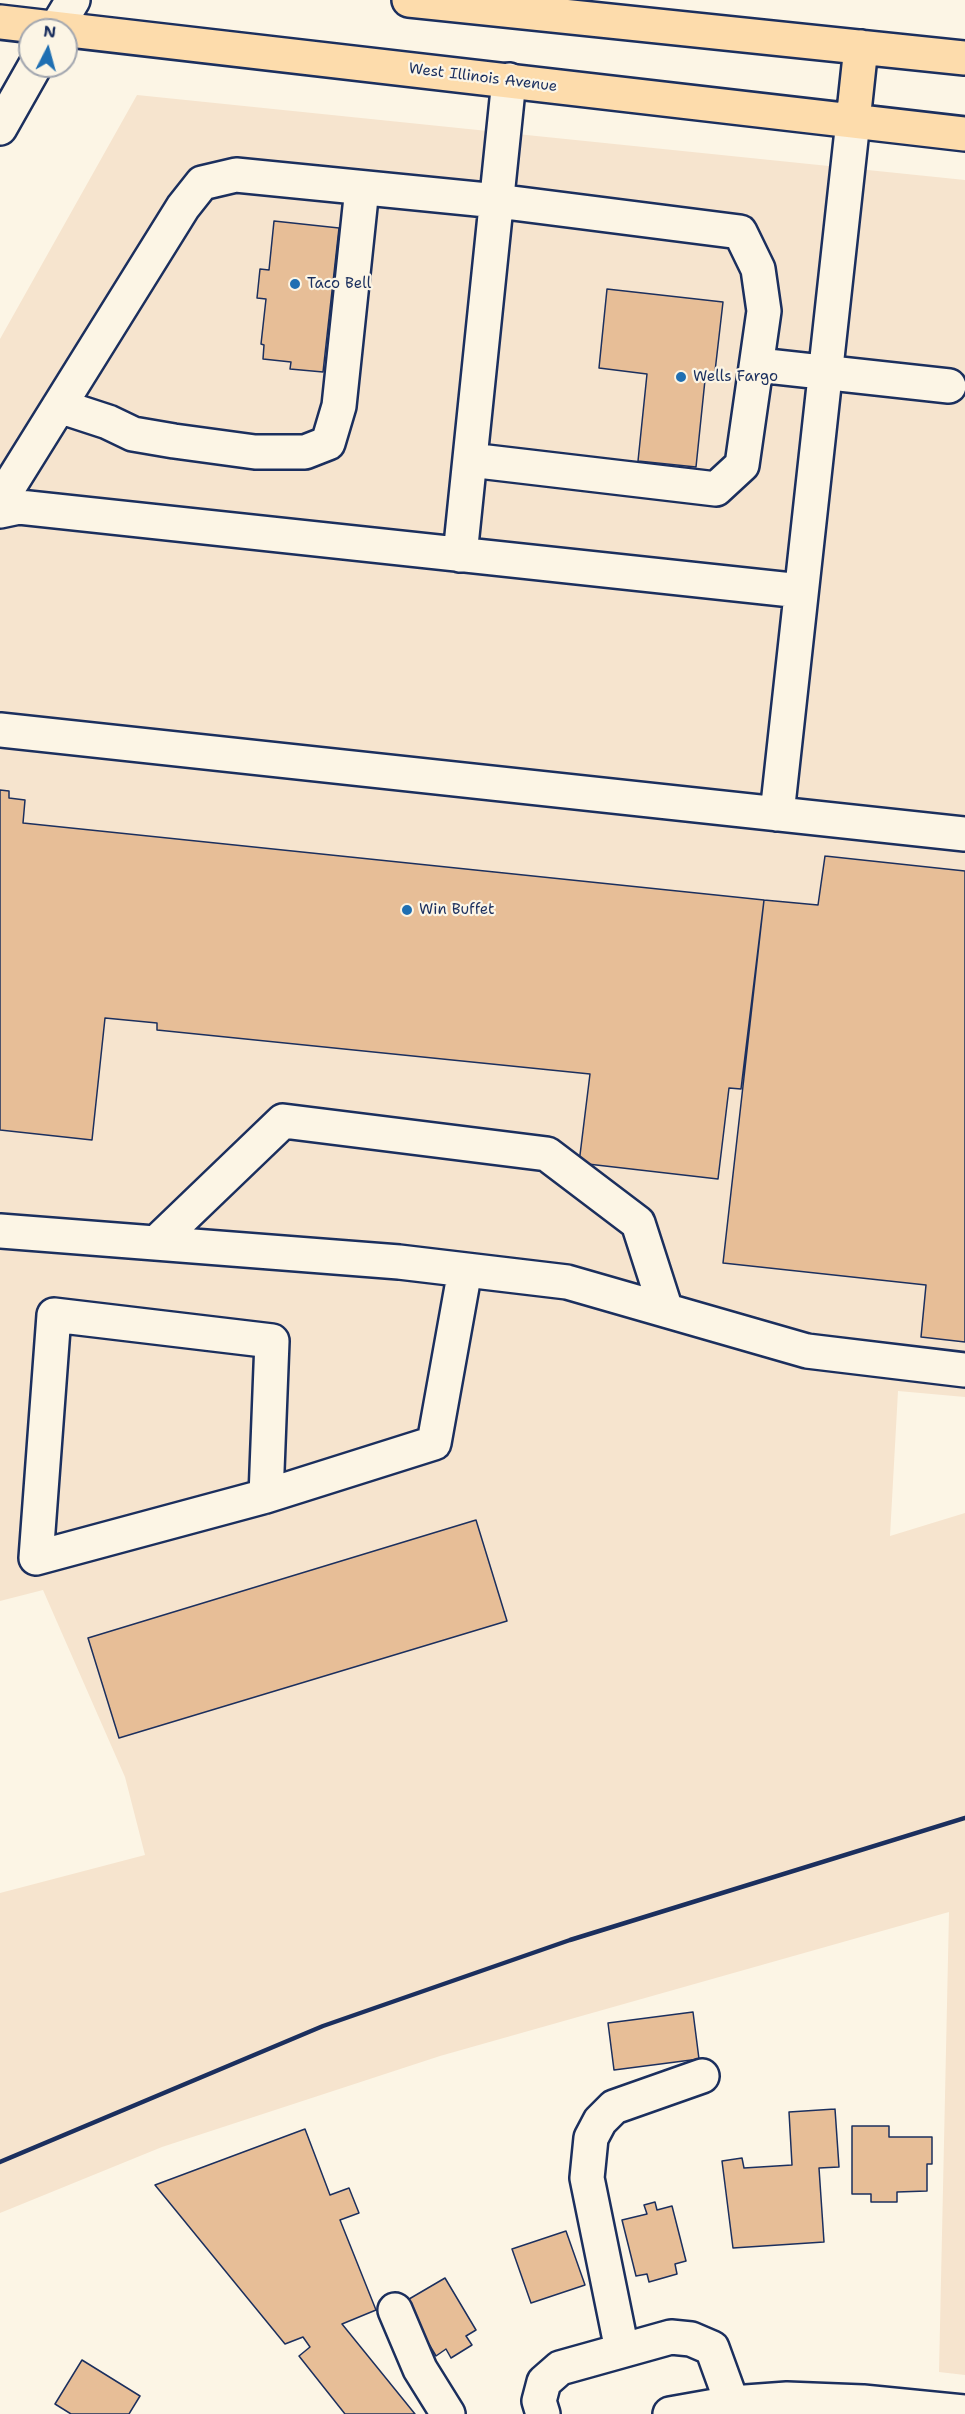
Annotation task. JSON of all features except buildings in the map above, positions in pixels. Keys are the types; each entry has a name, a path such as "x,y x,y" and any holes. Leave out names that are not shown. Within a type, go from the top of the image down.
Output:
{"main road":[{"path":"409,0 965,58"},
{"name":"West Illinois Avenue","path":"0,22 18,24"},
{"name":"West Illinois Avenue","path":"78,32 965,134"},
{"path":"853,121 861,47"}],"street":[{"path":"61,18 72,0"},
{"path":"0,128 28,78"},
{"path":"460,555 509,81"},
{"path":"777,814 853,121"},
{"path":"0,501 183,207 202,183 236,176 497,201 740,232 758,269 764,311 742,465 716,489 470,460"},
{"path":"59,406 108,422 133,434 174,441 255,452 305,452 328,443 339,406 362,188"},
{"path":"758,365 949,386"},
{"path":"0,512 19,507 801,591"},
{"path":"0,730 965,834"},
{"path":"156,1243 283,1121 536,1152 547,1154 638,1223 666,1310"},
{"path":"0,1231 465,1270 567,1282 807,1351 965,1370"},
{"path":"266,1496 272,1341 54,1315 36,1558 266,1496 434,1443 465,1270"},
{"path":"622,2350 587,2178 591,2138 600,2121 614,2107 702,2076"},
{"path":"395,2310 420,2369 448,2414"},
{"path":"543,2414 539,2402 544,2382 560,2368 671,2337 691,2339 712,2348 732,2403"},
{"path":"670,2414 732,2403 787,2399 863,2408 965,2412"}],"shaded area":[{"path":"137,95 965,180 965,1397 898,1391 890,1536 965,1513 965,2375 939,2372 949,1912 440,2056 162,2147 0,2213 0,1893 145,1855 125,1777 43,1590 0,1601 0,339"}],"railway":[{"path":"0,2162 323,2026 570,1940 965,1818"}],"place":[{"name":"Taco Bell","path":"295,284"},
{"name":"Wells Fargo","path":"681,377"},
{"name":"Win Buffet","path":"407,910"}]}
